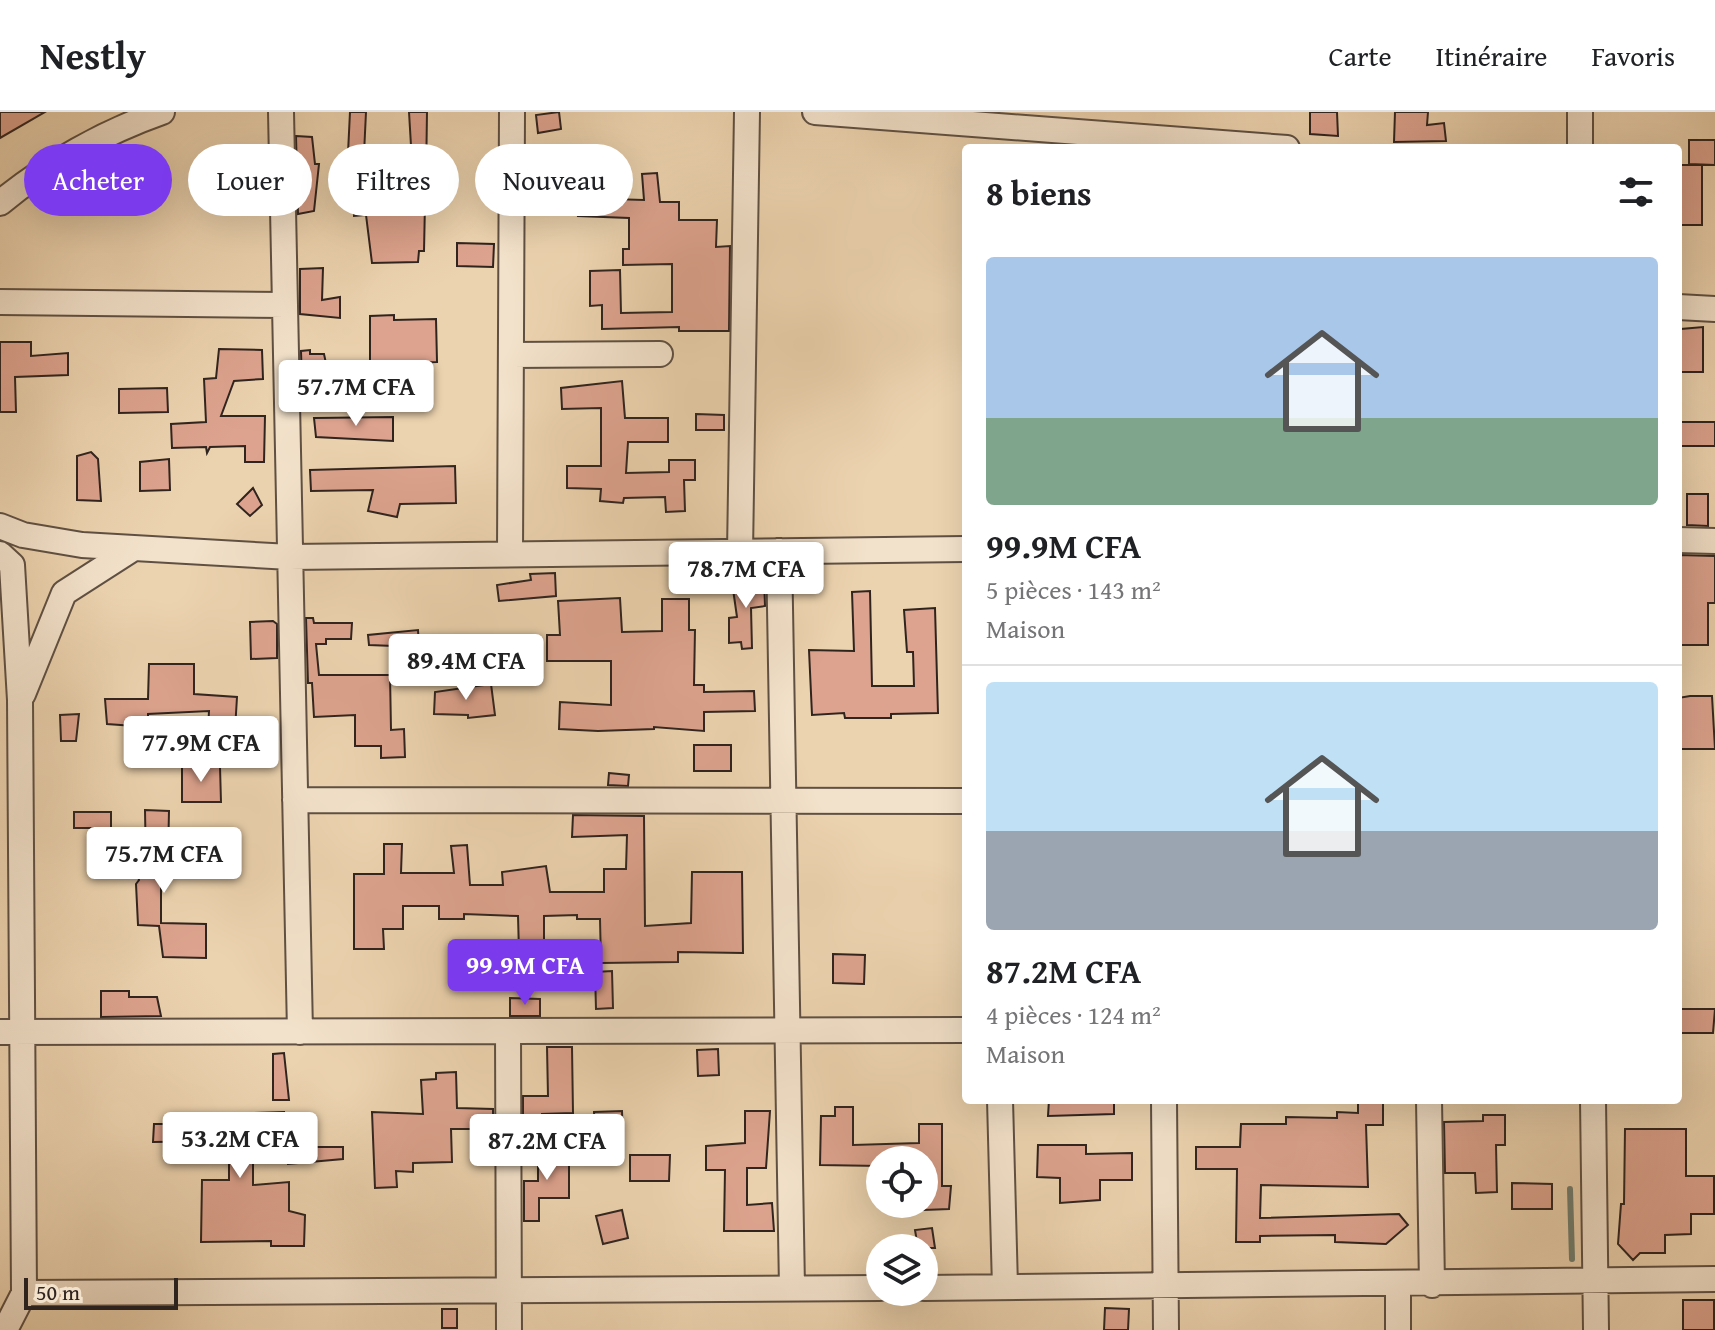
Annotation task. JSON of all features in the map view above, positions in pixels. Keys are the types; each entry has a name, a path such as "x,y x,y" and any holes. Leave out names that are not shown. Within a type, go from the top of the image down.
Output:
{"street":[{"path":"0,203 58,162 134,122 162,112"},
{"path":"281,112 300,1032"},
{"path":"510,554 512,112"},
{"path":"740,552 747,112"},
{"path":"815,112 1235,144"},
{"path":"1580,112 1580,144"},
{"path":"0,302 285,305"},
{"path":"1682,307 1715,309"},
{"path":"512,355 660,354"},
{"path":"0,526 23,535 131,550 290,557 962,549"},
{"path":"1682,540 1715,541"},
{"path":"20,700 64,593 131,550"},
{"path":"779,551 792,1288"},
{"path":"0,554 12,565 20,700 10,1032 24,1293 5,1330"},
{"path":"295,800 962,801"},
{"path":"10,1032 962,1030"},
{"path":"508,1031 509,1330"},
{"path":"1000,1104 1005,1287"},
{"path":"1164,1104 1166,1330"},
{"path":"1429,1104 1432,1285"},
{"path":"1593,1104 1596,1330"},
{"path":"938,1288 1432,1285 1715,1279"},
{"path":"1398,1285 1398,1330"},
{"path":"24,1293 866,1288"}],"building":[{"path":"0,112 45,112 0,138"},
{"path":"350,112 366,112 364,144 348,144"},
{"path":"409,112 427,112 427,144 411,144"},
{"path":"559,112 561,129 538,133 536,115"},
{"path":"1310,112 1337,112 1338,136 1310,134"},
{"path":"1395,112 1428,112 1427,125 1444,123 1446,141 1394,142"},
{"path":"296,136 312,137 315,164 319,164 314,211 312,144 296,144"},
{"path":"1689,140 1715,140 1715,165 1689,164"},
{"path":"1682,165 1702,165 1702,225 1682,225"},
{"path":"657,173 660,202 679,202 679,220 717,220 716,247 730,246 729,331 679,331 679,327 602,329 602,305 590,306 590,271 620,270 621,313 672,312 672,264 623,265 623,249 629,249 629,218 578,216 633,216 633,200 644,200 642,174"},
{"path":"366,216 425,216 424,251 419,251 418,262 372,263"},
{"path":"457,243 494,244 493,267 457,266"},
{"path":"323,268 322,300 340,297 340,318 300,314 300,269"},
{"path":"394,315 394,320 436,319 437,362 398,363 398,398 377,396 377,365 370,365 370,316"},
{"path":"1703,327 1703,372 1682,372 1682,329"},
{"path":"0,342 31,342 31,356 68,353 68,375 15,377 16,412 0,412"},
{"path":"219,349 262,350 263,379 234,381 221,416 265,416 264,462 245,462 245,446 210,447 207,453 206,447 172,448 171,424 206,422 204,379 216,378"},
{"path":"310,350 310,354 324,354 327,368 314,373 317,389 302,387 301,351"},
{"path":"622,381 625,418 668,418 668,442 628,442 626,473 669,472 669,460 695,460 695,480 684,480 685,511 666,512 665,497 624,498 623,503 600,501 601,489 567,488 567,466 601,466 601,408 562,409 561,388"},
{"path":"167,388 168,412 119,413 119,389"},
{"path":"696,414 724,415 724,430 696,430"},
{"path":"393,417 393,441 316,437 314,418"},
{"path":"1682,422 1715,422 1715,446 1682,446"},
{"path":"91,452 98,459 101,501 77,500 77,456"},
{"path":"169,459 170,490 140,491 140,462"},
{"path":"455,466 456,503 400,504 397,517 368,511 373,490 311,491 310,470"},
{"path":"253,488 262,505 250,516 237,504"},
{"path":"1687,494 1708,494 1708,526 1687,525"},
{"path":"1682,555 1715,556 1715,603 1708,603 1708,645 1682,645"},
{"path":"555,573 556,596 499,601 497,585 531,580 530,574"},
{"path":"764,578 765,606 751,608 752,648 742,649 741,642 729,643 729,618 737,617 732,582"},
{"path":"870,591 872,686 914,686 913,652 907,652 904,610 935,608 938,713 891,714 891,718 845,718 844,713 812,715 809,650 854,651 852,592"},
{"path":"620,598 622,632 662,631 662,599 689,599 689,630 695,630 694,685 704,685 704,692 754,691 755,711 704,712 704,731 654,727 598,731 559,729 560,702 611,705 611,661 547,661 547,635 560,635 558,601"},
{"path":"306,618 313,618 314,623 352,623 351,639 326,639 326,644 316,644 319,675 390,675 391,730 404,729 405,757 381,758 381,746 355,746 355,715 314,717 312,683 308,683"},
{"path":"273,621 277,624 277,658 251,659 250,622"},
{"path":"418,630 419,647 369,645 368,635"},
{"path":"149,664 194,664 194,694 237,697 235,730 208,729 209,711 148,714 148,727 107,724 105,699 148,699"},
{"path":"491,684 495,715 468,718 468,715 434,714 435,692"},
{"path":"1712,696 1715,749 1682,749 1682,697"},
{"path":"79,714 76,741 61,741 60,715"},
{"path":"694,745 731,745 731,771 694,771"},
{"path":"182,766 220,767 221,802 182,802"},
{"path":"609,773 629,775 628,786 608,785"},
{"path":"145,810 169,811 168,857 161,857 161,923 206,924 206,958 163,957 159,926 138,925 136,884 139,880 136,868 146,868"},
{"path":"74,812 111,812 111,828 74,828"},
{"path":"573,815 644,816 645,926 691,923 692,872 742,872 743,953 678,952 678,962 601,963 600,919 577,919 577,915 544,916 544,951 519,952 518,916 464,914 464,919 439,919 439,906 403,906 403,929 383,929 384,949 354,949 354,874 384,874 384,844 402,844 401,873 454,873 451,846 467,845 470,885 503,885 502,872 546,866 550,892 604,892 604,869 626,869 627,835 572,837"},
{"path":"833,954 865,955 864,984 833,983"},
{"path":"612,971 613,1008 596,1009 595,972"},
{"path":"101,991 129,991 129,997 157,997 161,1016 101,1017"},
{"path":"510,998 540,999 540,1016 510,1016"},
{"path":"1682,1009 1715,1009 1713,1033 1682,1033"},
{"path":"547,1047 572,1047 573,1113 542,1114 542,1130 523,1130 523,1096 548,1096"},
{"path":"718,1049 719,1075 698,1076 697,1050"},
{"path":"284,1053 289,1100 273,1100 273,1054"},
{"path":"456,1072 457,1108 493,1109 493,1129 451,1129 452,1162 413,1163 413,1172 396,1171 397,1187 375,1188 372,1112 423,1114 421,1080 436,1079 436,1073"},
{"path":"1049,1104 1114,1104 1114,1114 1048,1116"},
{"path":"1358,1104 1383,1104 1383,1125 1366,1125 1368,1187 1261,1185 1260,1218 1399,1214 1408,1225 1386,1244 1335,1242 1335,1235 1260,1236 1260,1242 1236,1242 1237,1169 1196,1169 1196,1147 1240,1147 1241,1124 1286,1124 1286,1117 1337,1118 1337,1112 1358,1113"},
{"path":"835,1107 853,1107 853,1145 919,1143 919,1124 942,1124 942,1186 951,1186 949,1209 938,1209 938,1146 866,1146 866,1166 820,1165 821,1116 835,1116"},
{"path":"622,1111 623,1145 596,1147 594,1112"},
{"path":"745,1111 770,1111 766,1168 747,1168 747,1205 772,1203 774,1231 724,1231 725,1170 706,1170 706,1146 745,1143"},
{"path":"284,1112 283,1141 253,1139 253,1185 289,1182 289,1211 305,1215 304,1246 271,1246 271,1241 201,1242 202,1180 229,1180 229,1141 153,1142 154,1124 173,1124 173,1116"},
{"path":"1483,1115 1505,1115 1505,1145 1496,1145 1497,1192 1476,1193 1475,1173 1445,1173 1444,1122 1483,1121"},
{"path":"1625,1129 1686,1129 1686,1176 1714,1176 1714,1214 1691,1214 1691,1234 1665,1235 1665,1253 1640,1253 1633,1260 1618,1244 1621,1204 1624,1204"},
{"path":"1038,1145 1086,1145 1086,1154 1132,1153 1132,1180 1100,1180 1100,1200 1060,1203 1060,1178 1037,1177"},
{"path":"286,1147 343,1147 343,1159 288,1164"},
{"path":"538,1150 569,1150 569,1198 539,1198 539,1221 524,1221 524,1181 538,1181"},
{"path":"630,1155 670,1155 669,1181 630,1181"},
{"path":"1512,1183 1552,1184 1552,1209 1512,1209"},
{"path":"622,1210 628,1238 603,1244 596,1216"},
{"path":"932,1228 933,1234 916,1234 915,1230"},
{"path":"1683,1300 1714,1300 1714,1330 1683,1330"},
{"path":"1105,1308 1129,1309 1128,1330 1104,1330"},
{"path":"442,1309 457,1309 457,1328 442,1328"}],"waterway":[{"path":"1570,1189 1572,1259"}]}
